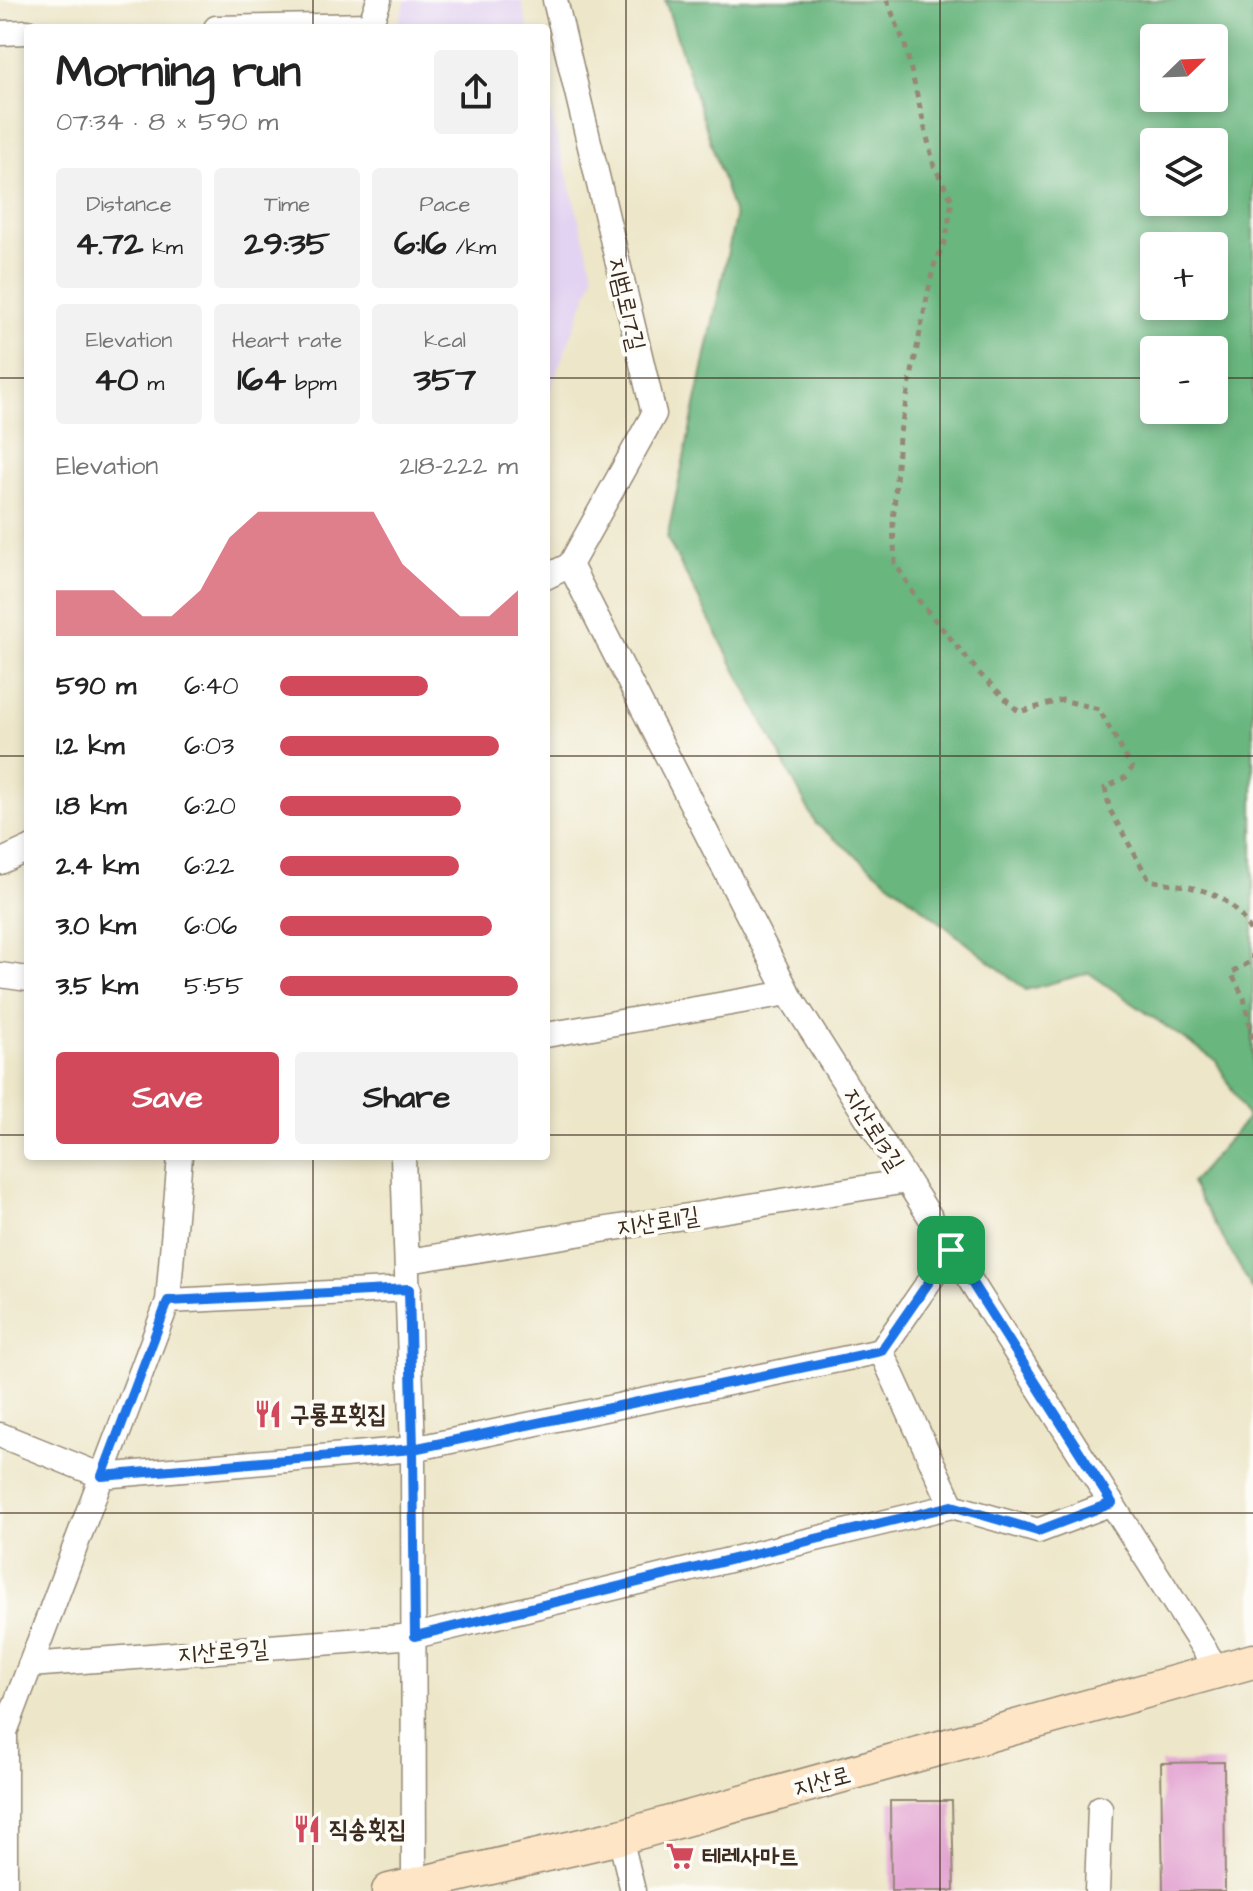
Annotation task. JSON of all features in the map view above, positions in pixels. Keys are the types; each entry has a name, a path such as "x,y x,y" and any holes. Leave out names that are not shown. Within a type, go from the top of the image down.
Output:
{"main road":[{"name":"지산로","path":"402,1888 620,1837 1253,1661"}],"street":[{"path":"371,24 379,0"},
{"name":"지범로17길","path":"555,0 654,414 570,565"},
{"path":"0,33 24,32"},
{"path":"550,575 570,565"},
{"name":"지산로13길","path":"570,565 788,993 1218,1671"},
{"path":"0,862 24,851"},
{"path":"0,975 24,978"},
{"path":"550,1034 788,993"},
{"path":"5,1891 5,1732 168,1301 180,1160"},
{"path":"402,1888 415,1636 413,1449 403,1160"},
{"name":"지산로11길","path":"408,1261 907,1181"},
{"path":"0,1435 102,1476 413,1449 881,1351 951,1250"},
{"path":"168,1301 409,1289"},
{"path":"881,1351 952,1506"},
{"path":"415,1636 952,1506 1038,1531 1112,1503"},
{"name":"지산로9길","path":"30,1665 415,1636"},
{"path":"1097,1891 1100,1808"},
{"path":"620,1837 633,1891"}],"path":[{"path":"887,0 905,45 934,166 952,200 946,239 933,268 899,437 893,524 895,563 915,596 980,674 1019,712 1062,700 1099,709 1132,768 1126,777 1105,788 1110,810 1149,880 1214,892 1244,918 1253,936"},
{"path":"1253,953 1252,961 1231,973 1244,998 1253,1042"}],"shaded area":[{"path":"406,0 521,0 527,24 397,24"},
{"path":"550,110 594,276 550,390"}],"green space":[{"path":"665,0 1253,0 1253,1290 1191,1183 1248,1118 1216,1061 1089,973 1026,990 816,824 667,538 735,218"}],"building":[{"path":"1224,1762 1225,1891 1163,1891 1161,1763"},
{"path":"890,1801 952,1801 954,1891 891,1891"}],"place":[{"name":"구룡포횟집","path":"268,1414"},
{"name":"직송횟집","path":"307,1829"},
{"name":"테레사마트","path":"680,1856"}],"route":[{"path":"951,1250 881,1351 413,1449 409,1289 168,1301 102,1476 413,1449 415,1636 952,1506 1038,1531 1112,1503 951,1250"}]}
